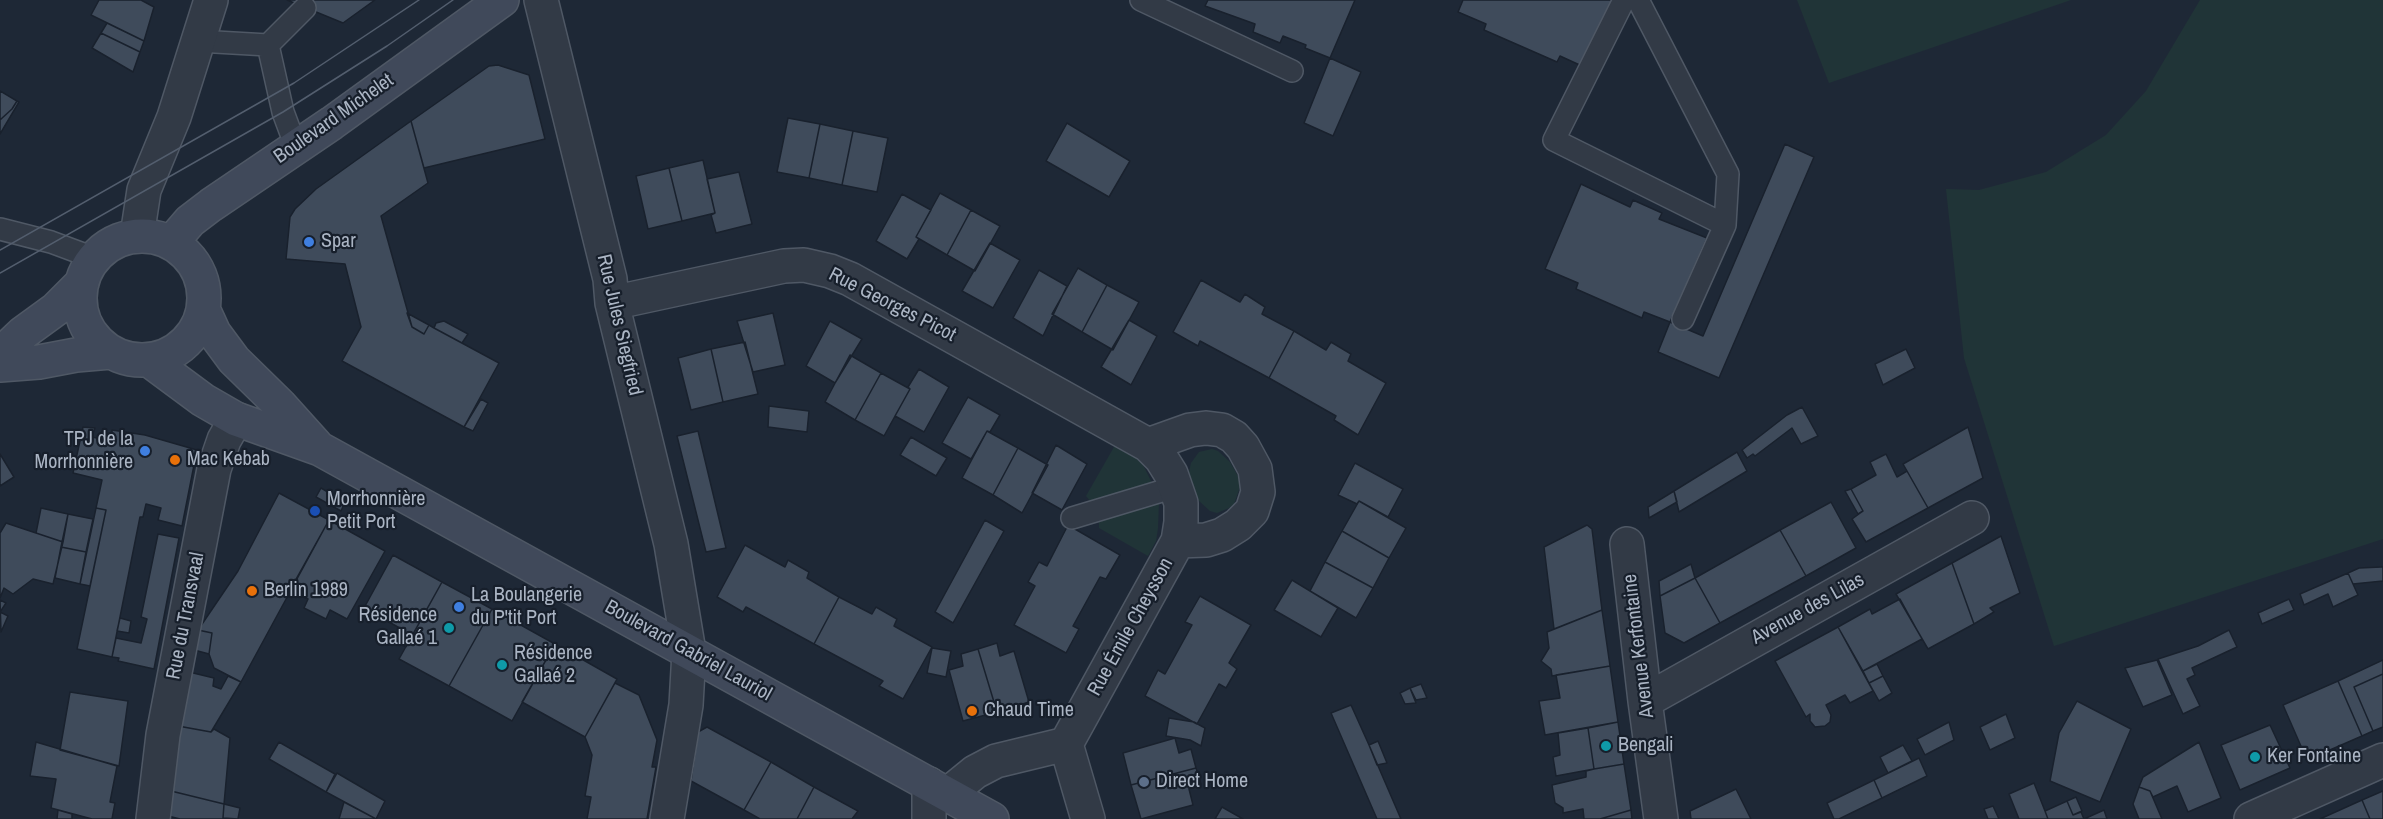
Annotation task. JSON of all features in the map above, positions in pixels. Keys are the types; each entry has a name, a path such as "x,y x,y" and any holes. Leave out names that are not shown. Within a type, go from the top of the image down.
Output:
{"main road":[{"name":"Boulevard Michelet","path":"171,243 190,221 211,205 502,0"},
{"path":"0,355 23,333 56,309 88,270 111,244 137,236 158,238 171,243 189,258 198,274 203,292 203,309 190,338 164,356 149,360 129,359 111,352 94,338 81,312 88,270"},
{"name":"Boulevard Gabriel Lauriol","path":"203,309 214,333 234,360 280,405 320,449"},
{"path":"0,365 111,352"},
{"name":"Boulevard Gabriel Lauriol","path":"149,360 203,400 236,419 320,449 689,652 935,799 992,819"}],"street":[{"path":"137,236 144,190 174,117 211,0"},
{"name":"Rue Jules Siegfried","path":"541,0 610,279 612,303 671,544 689,652 686,705 667,819"},
{"name":"Rue Georges Picot","path":"612,303 784,266 804,265 830,271 849,279 1148,445"},
{"name":"Rue du Transvaal","path":"153,819 163,735 214,468 224,440 236,419"},
{"name":"Rue Émile Cheysson","path":"1066,744 1178,541 1181,503 1161,458 1148,445 1190,430 1206,428 1222,430 1234,437 1243,447 1255,469 1258,492 1252,511 1238,525 1222,535 1206,540 1178,541"},
{"name":"Avenue des Lilas","path":"1645,701 1972,518"},
{"name":"Avenue Kerfontaine","path":"1627,544 1661,819"},
{"path":"935,799 996,761 1066,744 1088,819"},
{"path":"2251,819 2383,760"}],"lane":[{"path":"1140,0 1292,71"},
{"path":"1624,0 1554,140 1725,225"},
{"path":"1638,0 1728,174 1725,225 1683,319"},
{"path":"198,42 268,45 305,8"},
{"path":"268,45 283,112 296,147"},
{"path":"0,229 51,242 88,270"},
{"path":"1072,518 1175,487"}],"green space":[{"path":"1797,0 2071,0 1829,83"},
{"path":"2200,0 2383,0 2383,539 2054,646 1964,358 1946,189 1979,190 2046,172 2106,135 2146,91"},
{"path":"1118,440 1130,449 1142,463 1152,483 1093,504 1086,496"},
{"path":"1212,449 1218,451 1230,462 1239,478 1240,487 1234,504 1217,513 1210,511 1198,500 1193,491 1189,472 1191,463 1199,452"},
{"path":"1159,501 1156,541 1148,556 1099,528 1099,519"}],"building":[{"path":"99,0 141,0 154,7 144,41 91,15"},
{"path":"287,0 375,0 343,23"},
{"path":"1208,0 1355,0 1330,58 1283,36 1280,43 1253,32 1255,24 1205,6"},
{"path":"1463,0 1613,0 1584,67 1560,56 1557,62 1484,30 1486,24 1458,12"},
{"path":"107,23 144,41 140,52 101,33"},
{"path":"101,33 140,52 133,72 92,48"},
{"path":"1330,58 1361,72 1333,136 1304,123"},
{"path":"498,65 529,75 545,139 424,168 411,121 489,66"},
{"path":"0,91 17,101 0,120"},
{"path":"17,101 19,102 0,134 0,120"},
{"path":"788,118 820,124 809,178 777,172"},
{"path":"411,121 428,183 381,216 412,327 424,334 429,325 499,363 464,427 342,361 361,327 345,264 286,259 290,217 295,209 316,189"},
{"path":"1067,123 1130,161 1109,197 1046,161"},
{"path":"820,124 853,131 842,185 809,178"},
{"path":"853,131 888,138 877,192 842,185"},
{"path":"1785,144 1814,157 1719,378 1658,352 1670,322 1703,336"},
{"path":"703,160 715,213 682,221 669,168"},
{"path":"669,168 682,221 648,229 636,176"},
{"path":"739,172 752,224 716,233 711,215 715,213 707,179"},
{"path":"1581,184 1630,207 1633,200 1662,213 1659,219 1707,238 1670,322 1644,312 1642,318 1576,289 1578,283 1545,269"},
{"path":"940,193 971,210 947,255 916,237"},
{"path":"902,194 931,210 916,237 919,239 907,259 876,241"},
{"path":"971,210 1000,226 975,271 947,255"},
{"path":"990,243 1020,260 993,308 962,291"},
{"path":"1078,268 1107,285 1082,332 1052,314"},
{"path":"1039,270 1067,286 1043,336 1013,318"},
{"path":"1201,280 1240,302 1245,294 1265,307 1262,314 1294,331 1269,378 1200,341 1198,346 1173,332"},
{"path":"1107,285 1139,302 1113,350 1082,332"},
{"path":"407,313 429,325 424,334 412,327"},
{"path":"773,313 785,365 753,372 737,321"},
{"path":"1129,320 1157,336 1131,385 1101,367"},
{"path":"444,321 468,334 462,343 434,328 436,323"},
{"path":"830,321 862,339 835,383 806,366"},
{"path":"1294,331 1326,350 1331,342 1351,354 1348,361 1386,383 1358,435 1334,420 1336,416 1269,378"},
{"path":"745,342 758,394 723,402 711,349"},
{"path":"711,349 723,402 691,410 678,358"},
{"path":"1906,349 1915,368 1883,385 1875,364"},
{"path":"850,355 881,373 855,420 825,402"},
{"path":"919,369 949,387 924,432 895,416"},
{"path":"881,373 910,389 884,436 855,420"},
{"path":"968,397 1000,415 990,432 987,431 971,459 942,443"},
{"path":"481,399 488,403 473,431 464,427"},
{"path":"769,406 809,411 807,432 768,427"},
{"path":"1802,407 1818,436 1801,444 1792,428 1755,456 1753,454 1747,458 1742,450 1787,415"},
{"path":"83,427 95,428 92,437 106,440 108,434 112,434 112,430 145,435 197,450 182,526 158,520 161,508 146,504 143,517 140,517 112,657 77,649 106,510 96,508 102,480 73,473"},
{"path":"1968,427 1983,478 1928,508 1903,464"},
{"path":"698,431 726,548 706,552 677,436"},
{"path":"987,431 1018,448 993,495 962,478"},
{"path":"911,437 947,458 936,476 900,455"},
{"path":"1056,445 1087,464 1062,510 1032,493"},
{"path":"1018,448 1048,465 1022,513 993,495"},
{"path":"1737,452 1747,471 1679,512 1674,491"},
{"path":"0,454 14,477 0,486"},
{"path":"1886,454 1897,477 1907,471 1928,508 1866,542 1852,519 1863,511 1851,489 1876,475 1870,462"},
{"path":"1355,463 1403,489 1388,517 1359,501 1357,504 1338,495"},
{"path":"321,488 345,502 341,511 316,497"},
{"path":"1851,489 1863,511 1858,514 1845,491"},
{"path":"1674,491 1677,502 1649,518 1648,507"},
{"path":"279,493 329,520 241,682 214,668 209,654 212,633 198,630 238,571"},
{"path":"1359,501 1406,528 1389,558 1342,531"},
{"path":"1831,502 1856,548 1806,576 1780,530"},
{"path":"41,508 68,514 63,542 36,533"},
{"path":"96,508 106,510 90,586 80,584"},
{"path":"68,514 93,519 86,552 61,547"},
{"path":"329,520 385,551 347,619 330,610 326,619 304,608 308,599 290,590"},
{"path":"985,520 1004,531 953,623 935,612"},
{"path":"6,523 63,542 53,584 33,579 13,594 4,588 0,598 0,533"},
{"path":"1068,525 1120,555 1106,579 1100,577 1073,626 1079,629 1066,653 1014,625 1035,586 1028,582 1039,562 1047,566"},
{"path":"1587,525 1592,529 1602,610 1554,629 1544,547"},
{"path":"1780,530 1806,576 1720,623 1695,578"},
{"path":"1342,531 1389,558 1373,588 1325,562"},
{"path":"158,534 179,538 154,669 118,661 119,658 112,657 116,638 141,643 147,619 141,617"},
{"path":"2001,536 2020,593 1990,608 1994,612 1974,624 1952,563"},
{"path":"745,545 785,567 788,560 809,572 807,578 839,597 814,644 746,607 743,612 717,597"},
{"path":"61,547 86,552 80,584 55,578"},
{"path":"393,555 442,582 406,647 398,642 405,631 364,608"},
{"path":"1325,562 1373,588 1356,618 1310,591"},
{"path":"1952,563 1974,624 1928,649 1896,594"},
{"path":"1691,564 1695,578 1660,596 1659,581"},
{"path":"2383,567 2383,581 2353,584 2348,573 2359,568"},
{"path":"2348,573 2358,595 2333,607 2328,594 2304,605 2300,594"},
{"path":"1695,578 1720,623 1684,643 1665,633 1660,596"},
{"path":"1292,580 1338,608 1321,637 1274,610"},
{"name":"Résidence Gallaé 1","path":"442,582 492,609 449,686 399,659"},
{"path":"1200,596 1251,625 1229,663 1237,669 1226,688 1219,684 1197,724 1145,696 1158,670 1165,674 1192,625 1185,622"},
{"path":"839,597 872,614 876,607 897,619 894,626 932,647 903,699 879,686 883,681 814,644"},
{"path":"1900,599 1922,639 1863,671 1838,627 1870,609 1872,614"},
{"path":"2289,599 2294,610 2262,624 2258,613"},
{"path":"0,600 6,603 0,611"},
{"name":"Résidence Gallaé 2","path":"492,609 555,644 512,721 449,686"},
{"path":"1602,610 1610,666 1552,676 1551,669 1541,661 1549,648 1547,632"},
{"path":"0,612 8,616 1,632"},
{"path":"120,618 131,621 129,633 117,631"},
{"path":"1838,627 1873,691 1850,703 1845,695 1826,705 1831,715 1830,722 1825,726 1815,727 1810,721 1810,714 1806,717 1775,661"},
{"path":"198,630 212,633 209,654 194,650"},
{"path":"2229,630 2237,647 2192,668 2195,675 2187,679 2200,706 2183,714 2158,659 2198,646"},
{"path":"997,643 1000,656 1014,651 1029,702 997,712 978,649"},
{"path":"555,644 617,679 585,737 522,702"},
{"path":"932,648 951,651 946,677 927,673"},
{"path":"978,649 997,712 963,721 949,670 963,666 961,654"},
{"path":"2157,660 2172,695 2143,707 2125,668"},
{"path":"2383,660 2383,674 2354,687 2373,731 2362,736 2338,681"},
{"path":"1877,664 1883,676 1869,683 1863,671"},
{"path":"1610,666 1618,722 1545,735 1539,701 1560,698 1556,675"},
{"path":"189,672 214,678 213,686 221,689 228,676 241,682 211,732 178,726"},
{"path":"2383,674 2383,727 2373,731 2354,687"},
{"path":"1883,676 1892,693 1879,701 1869,683"},
{"path":"2338,681 2362,736 2307,760 2283,705"},
{"path":"615,683 639,695 657,740 652,767 656,767 647,819 587,819 591,797 585,796 592,755 585,737"},
{"path":"1421,684 1427,698 1416,700 1410,688"},
{"path":"1410,688 1416,703 1405,704 1400,693"},
{"path":"70,692 128,701 119,766 60,750"},
{"path":"2077,701 2131,729 2100,802 2050,781 2059,733"},
{"path":"1351,705 1401,819 1377,819 1331,713"},
{"path":"2006,714 2015,738 1990,750 1980,727"},
{"path":"1169,718 1194,722 1205,728 1201,746 1190,740 1166,736"},
{"name":"Bengali","path":"1618,722 1624,764 1594,769 1588,728"},
{"path":"1949,722 1954,740 1925,755 1917,739"},
{"name":"Ker Fontaine","path":"2270,725 2290,768 2240,790 2221,745"},
{"path":"178,726 211,732 214,729 230,738 224,804 171,791"},
{"path":"707,727 771,762 744,810 691,781 698,732"},
{"path":"1588,728 1594,769 1556,776 1553,757 1560,755 1558,733"},
{"path":"1175,738 1179,753 1191,749 1196,768 1131,785 1123,753"},
{"path":"1378,741 1387,763 1377,765 1369,745"},
{"path":"36,742 117,766 110,802 115,803 112,819 92,819 51,808 56,779 30,776"},
{"path":"279,742 335,774 326,792 269,759"},
{"path":"2199,742 2221,798 2188,812 2177,786 2153,797 2150,791 2139,787 2143,777"},
{"path":"1903,745 1912,761 1888,773 1880,757"},
{"path":"1919,758 1927,776 1882,798 1874,780"},
{"path":"771,762 814,787 797,819 760,819 744,810"},
{"path":"1624,764 1631,810 1600,819 1584,819 1583,809 1563,813 1563,808 1555,803 1552,785 1586,777 1586,771"},
{"path":"1196,768 1201,784 1189,789 1193,805 1141,819 1131,785"},
{"path":"337,773 385,801 376,819 326,792"},
{"path":"1874,780 1882,798 1839,819 1834,819 1827,803"},
{"path":"2034,783 2048,819 2019,819 2009,794"},
{"path":"814,787 858,811 852,819 797,819"},
{"path":"2139,787 2150,791 2162,819 2139,819 2133,804"},
{"path":"1736,789 1751,819 1691,819 1690,811"},
{"path":"171,791 224,804 223,818 228,819 180,819 168,816"},
{"path":"2383,791 2383,819 2370,819 2362,800"},
{"path":"2076,797 2082,811 2073,815 2067,801"},
{"path":"2362,800 2370,819 2320,819"},
{"path":"2067,801 2073,815 2081,812 2084,819 2048,819 2045,811"},
{"path":"344,802 376,819 339,819"},
{"path":"224,804 240,808 238,819 223,818"},
{"path":"1993,806 1999,819 1988,819 1984,809"},
{"path":"1222,807 1243,819 1215,819"},
{"path":"58,810 72,814 72,819 57,819"},
{"path":"1631,810 1632,819 1600,819"},
{"path":"2104,810 2107,819 2084,819"}],"tram line":[{"path":"0,250 294,83 419,0"},
{"path":"0,273 283,112 387,46 453,0"}],"place":[{"name":"Spar","path":"309,242"},
{"name":"TPJ de la Morrhonnière","path":"145,451"},
{"name":"Mac Kebab","path":"175,460"},
{"name":"Morrhonnière Petit Port","path":"315,511"},
{"name":"Berlin 1989","path":"252,591"},
{"name":"La Boulangerie du P'tit Port","path":"459,607"},
{"name":"Résidence Gallaé 1","path":"449,628"},
{"name":"Résidence Gallaé 2","path":"502,665"},
{"name":"Chaud Time","path":"972,711"},
{"name":"Bengali","path":"1606,746"},
{"name":"Ker Fontaine","path":"2255,757"},
{"name":"Direct Home","path":"1144,782"}]}
